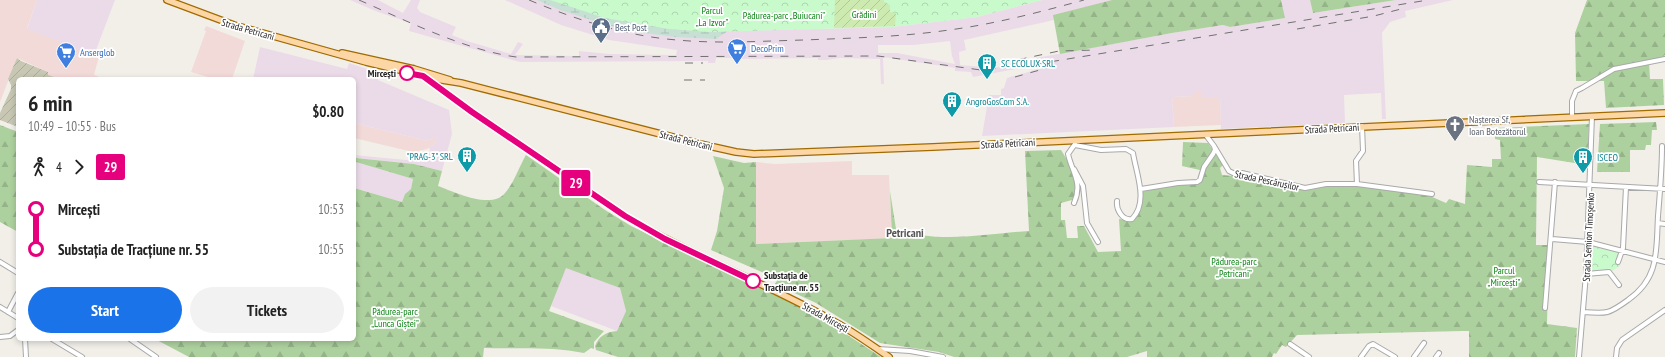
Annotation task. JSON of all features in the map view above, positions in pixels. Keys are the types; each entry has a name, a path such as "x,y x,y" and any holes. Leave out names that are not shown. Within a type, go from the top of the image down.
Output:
{"main road":[{"name":"Strada Petricani","path":"167,0 234,26 366,62 423,76 454,81 736,152 780,153 1075,142 1362,126 1665,113"},
{"name":"Strada Petricani","path":"332,52 354,54 444,77 454,81"},
{"name":"Strada Mircești","path":"414,69 582,188 638,224 689,251 805,305 842,325 889,357"}],"street":[{"path":"1572,117 1572,101 1576,91 1614,69 1665,59"},
{"name":"Strada Semion Timoșenko","path":"1579,357 1588,242 1592,116"},
{"path":"1357,184 1356,162 1364,151 1362,126"},
{"name":"Strada Pescărușilor","path":"1204,134 1214,146 1230,172 1242,173 1305,188 1326,184 1357,184 1432,194"},
{"path":"1098,242 1087,221 1083,186 1068,154 1075,142 1101,150 1126,150 1133,153 1141,188 1138,208 1132,219 1128,220 1123,218 1118,209 1117,201"},
{"path":"1141,188 1197,182 1200,180 1204,167 1213,154 1214,146"},
{"path":"1583,312 1600,313 1613,311 1636,295 1647,282 1656,256 1658,223 1663,189 1662,146"},
{"path":"1074,169 1078,191 1074,203"},
{"path":"1539,182 1663,189"},
{"path":"1545,308 1552,239 1555,182"},
{"path":"1618,262 1623,248 1626,187"},
{"path":"1658,223 1665,224"},
{"path":"1552,239 1588,242 1665,262"},
{"path":"0,262 16,272"},
{"path":"1586,274 1609,272 1619,285"},
{"path":"8,312 16,297"},
{"path":"0,307 16,317"},
{"path":"1616,357 1617,348 1622,340 1665,310"},
{"path":"0,337 10,336 16,332"},
{"path":"25,341 26,357"},
{"path":"55,341 82,357"},
{"path":"133,341 156,357"},
{"path":"1414,357 1424,343"},
{"path":"1290,344 1309,357"},
{"path":"1361,357 1369,346 1373,344 1395,357"},
{"path":"877,349 910,351 943,357"},
{"path":"146,357 149,352"},
{"path":"1436,357 1439,353"}],"shaded area":[{"path":"0,0 37,0 27,28 89,53 96,50 100,53 94,75 100,77 54,77 47,75 48,72 17,58 0,102"},
{"path":"37,0 115,0 96,50 89,53 27,29"},
{"path":"350,0 378,0 403,13 411,0 420,0 417,8 420,12 456,27 452,35 511,54 518,42 523,44 515,55 579,56 579,51 610,54 676,55 677,50 609,40 561,25 505,0 550,0 727,31 892,27 977,17 1042,0 1112,0 1054,15 1054,20 964,40 966,50 959,52 960,65 994,68 1036,58 1172,33 1223,25 1230,27 1284,18 1281,0 1310,0 1313,13 1396,0 1453,0 1405,11 1406,17 1390,22 1382,33 1386,119 1382,119 1381,93 1344,95 1345,123 1221,129 1220,97 1201,98 1201,91 1193,91 1193,96 1172,97 1174,127 982,136 989,95 1001,95 1001,89 1004,88 1007,78 1042,68 1041,64 973,77 971,72 955,71 955,68 883,57 884,84 881,84 880,59 840,58 818,60 818,58 716,58 715,63 708,63 708,61 520,62 409,31 411,23 378,12","holes":["950,41 952,56 955,64 897,53 878,53 878,45 913,45"]},
{"path":"206,26 245,41 233,77 208,77 191,72 206,31 204,30"},
{"path":"260,47 347,69 349,63 380,73 378,80 449,110 452,134 442,171 414,164 357,158 356,162 356,155 406,160 413,159 431,153 429,147 433,145 438,136 427,141 356,123 356,77 253,77"},
{"path":"17,58 48,72 48,75 54,77 16,77 16,126 0,120 0,113 11,89 8,79"},
{"path":"1193,91 1201,91 1220,97 1221,125 1174,127 1172,97 1193,96"},
{"path":"356,123 427,141 439,135 433,145 427,149 413,152 356,138"},
{"path":"852,161 852,175 889,175 892,238 756,244 756,162 775,164"},
{"path":"356,162 413,179 411,189 405,194 402,202 356,189"},
{"path":"566,267 620,288 626,311 617,331 551,306"}],"green space":[{"name":"Parcul „La Izvor”","path":"537,0 774,0 716,39 675,37 638,32 607,25 560,10"},
{"name":"Pădurea-parc „Buiucani”","path":"550,0 1042,0 977,17 892,27 709,32 669,29 605,18"},
{"name":"Grădini","path":"835,0 884,0 884,3 890,5 890,12 896,13 895,26 834,28"},
{"path":"1112,0 1281,0 1285,18 1230,27 1223,25 1172,33 1060,54 1053,15"},
{"path":"1310,0 1396,0 1313,13"},
{"path":"1587,0 1665,0 1665,55 1661,59 1649,61 1650,79 1663,79 1664,105 1606,108 1604,81 1576,81 1575,33"},
{"path":"1656,122 1657,130 1652,130 1651,145 1646,145 1645,150 1630,150 1630,172 1597,172 1600,124"},
{"name":"Pădurea-parc „Petricani”","path":"1589,124 1587,165 1537,157 1536,245 1549,245 1547,324 1577,328 1575,357 1469,357 1469,331 1463,331 1297,335 1286,347 1282,345 1272,357 1147,357 1147,351 1127,357 954,357 939,352 880,343 816,303 775,284 778,279 711,250 717,231 724,188 713,156 744,163 756,162 756,244 892,238 890,191 896,229 912,234 962,237 1029,231 1025,151 1061,150 1074,174 1076,187 1072,200 1061,203 1061,220 1065,220 1067,238 1078,238 1077,226 1084,226 1098,252 1121,251 1119,219 1132,220 1140,208 1141,192 1167,186 1201,182 1204,171 1182,166 1183,142 1208,143 1223,165 1220,168 1222,175 1246,177 1309,190 1333,185 1356,185 1430,196 1446,203 1449,199 1465,204 1467,165 1492,167 1492,159 1501,159 1500,140 1495,139 1495,128"},
{"path":"0,125 16,131 16,231 0,222"},
{"name":"Pădurea-parc „Lunca Gîștei”","path":"526,155 605,210 631,226 817,315 881,357 618,357 596,350 595,346 603,335 609,332 617,331 626,311 620,288 566,268 549,311 604,331 594,342 594,349 591,348 584,353 559,349 484,348 483,357 189,357 159,341 356,341 356,189 402,202 405,194 411,189 413,179 356,162 356,158 414,164 442,171 438,186 482,200 499,198 505,193 514,180"},
{"path":"1591,246 1619,253 1616,262 1621,265 1612,271 1609,268 1605,271 1594,273 1589,271"}],"railway":[{"path":"359,0 436,34 477,48 516,57 878,56 981,70 1031,65 1428,0"},
{"path":"529,0 565,14 620,31 677,40 725,42 858,38 931,32 1000,21 1084,0"},
{"path":"1297,29 1374,16 1401,9"},
{"path":"1003,63 1059,51 1096,50"},
{"path":"685,63 703,63"},
{"path":"1015,77 1061,64"},
{"path":"684,80 705,80"}],"bus line":[{"name":"29","path":"407,73 423,76 582,188 651,232 753,281"}],"place":[{"name":"Best Post","path":"601,44"},
{"name":"DecoPrim","path":"737,65"},
{"name":"Anserglob","path":"66,69"},
{"name":"Mircești","path":"407,73"},
{"name":"SC ECOLUX SRL","path":"987,80"},
{"name":"AngroGosCom S.A.","path":"952,118"},
{"name":"Nașterea Sf. Ioan Botezătorul","path":"1455,142"},
{"name":"\"PRAG-3\" SRL","path":"467,173"},
{"name":"ISCEO","path":"1583,174"},
{"name":"Substația de Tracțiune nr. 55","path":"753,281"}],"district":[{"name":"Petricani","path":"905,233"}],"park label":[{"name":"Parcul „Mircești”","path":"1504,276"}]}
